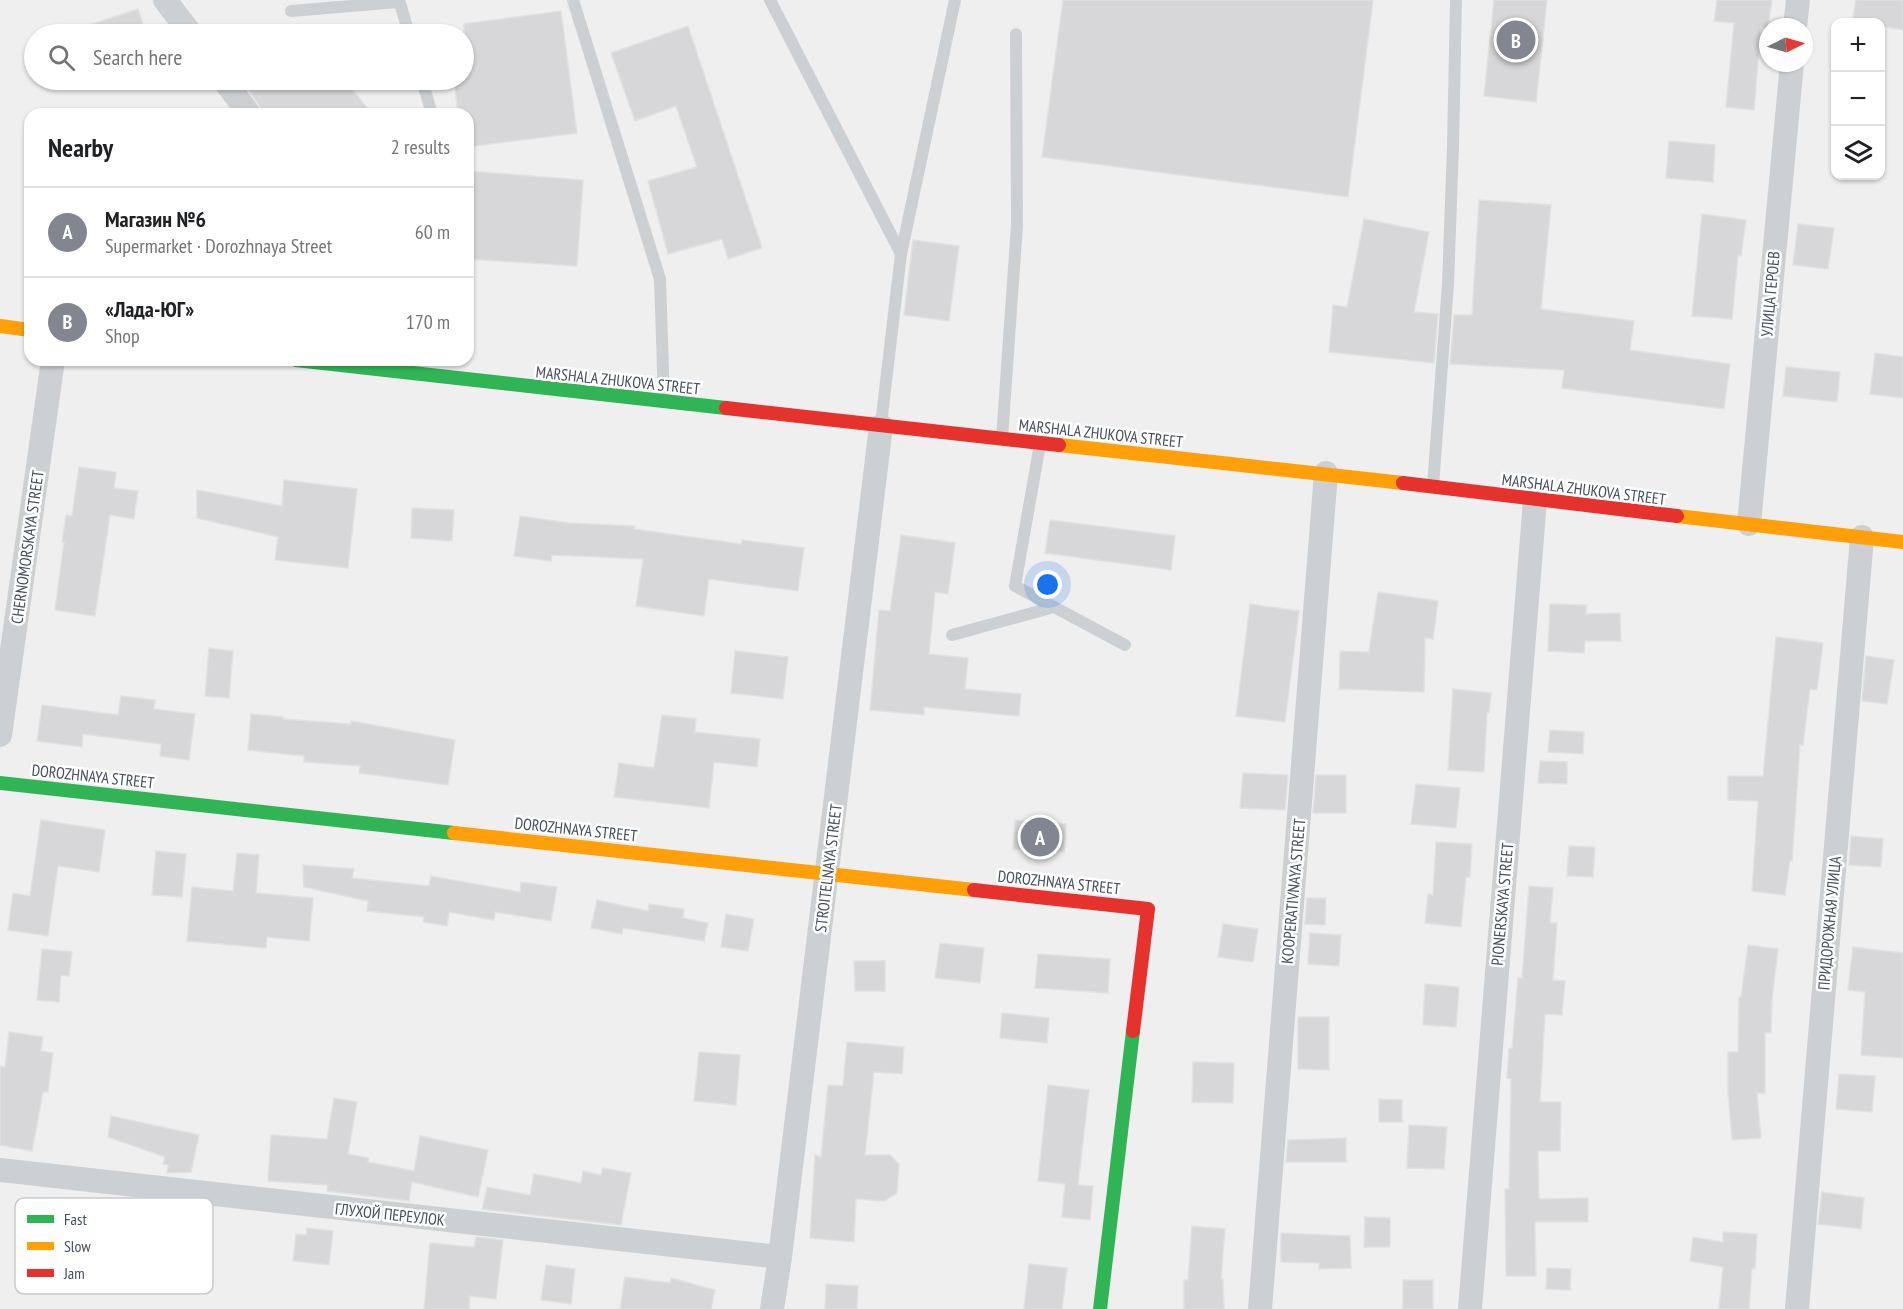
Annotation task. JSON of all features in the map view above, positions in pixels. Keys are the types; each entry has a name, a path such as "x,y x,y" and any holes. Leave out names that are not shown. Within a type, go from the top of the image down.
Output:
{"main road":[{"path":"0,326 24,329"},
{"name":"MARSHALA ZHUKOVA STREET","path":"387,366 664,402 1326,473 1535,500 1903,542"},
{"name":"DOROZHNAYA STREET","path":"0,783 1148,909 1100,1309"}],"street":[{"path":"165,0 183,24"},
{"path":"1796,18 1798,0"},
{"name":"УЛИЦА ГЕРОЕВ","path":"1749,524 1791,72"},
{"path":"231,90 245,108"},
{"name":"CHERNOMORSKAYA STREET","path":"0,735 52,366"},
{"name":"STROITELNAYA STREET","path":"772,1309 881,426"},
{"name":"KOOPERATIVNAYA STREET","path":"1260,1309 1326,473"},
{"name":"PIONERSKAYA STREET","path":"1470,1309 1535,500"},
{"name":"ПРИДОРОЖНАЯ УЛИЦА","path":"1797,1309 1862,537"},
{"name":"ГЛУХОЙ ПЕРЕУЛОК","path":"0,1170 780,1257"}],"lane":[{"path":"573,0 660,279 664,402"},
{"path":"770,0 901,254"},
{"path":"881,426 901,254 955,0"},
{"path":"1433,487 1448,284 1456,0"},
{"path":"291,11 399,1 406,24"},
{"path":"1002,439 1017,225 1016,34"},
{"path":"425,90 430,108"},
{"path":"1040,443 1015,586 1125,645"},
{"path":"952,635 1054,607"}],"building":[{"path":"1063,0 1373,0 1348,197 1042,157"},
{"path":"1494,0 1547,0 1536,102 1484,96"},
{"path":"1717,0 1772,0 1769,18 1759,18 1754,110 1726,107 1734,23 1714,21"},
{"path":"1856,0 1903,0 1903,30 1885,27 1885,18 1853,18"},
{"path":"138,9 143,24 92,24"},
{"path":"561,11 577,133 474,146 474,108 457,108 455,90 474,90 474,24 464,24"},
{"path":"688,26 762,248 728,259 722,239 668,254 648,181 697,167 676,106 635,121 611,53"},
{"path":"249,90 353,90 367,108 261,108"},
{"path":"1669,141 1715,145 1713,182 1666,178"},
{"path":"474,171 583,180 577,266 474,259"},
{"path":"1479,200 1551,205 1541,309 1634,321 1630,350 1730,364 1724,409 1562,388 1564,370 1450,364 1454,315 1472,315"},
{"path":"1702,214 1746,220 1741,256 1738,255 1732,319 1692,316"},
{"path":"1364,219 1429,232 1414,312 1438,314 1434,363 1329,352 1333,305 1347,307"},
{"path":"1798,224 1834,228 1828,269 1793,265"},
{"path":"913,240 959,246 949,321 904,315"},
{"path":"1875,353 1903,357 1903,398 1870,394"},
{"path":"1786,367 1840,372 1837,402 1783,396"},
{"path":"79,467 116,472 114,488 138,491 134,519 110,515 95,616 55,610 66,515 72,516"},
{"path":"284,480 357,489 348,568 275,560 278,537 197,518 197,490 282,506"},
{"path":"412,508 454,510 452,541 411,538"},
{"path":"520,516 569,523 634,526 634,529 741,544 742,540 804,548 798,591 709,579 704,616 636,606 643,559 552,555 551,561 514,556"},
{"path":"1050,520 1175,536 1171,570 1045,553"},
{"path":"901,535 955,543 948,594 935,592 929,654 968,658 965,689 1021,694 1019,716 924,707 924,715 870,710 879,610 890,611"},
{"path":"1378,592 1438,601 1433,639 1425,638 1424,692 1339,689 1340,651 1369,652"},
{"path":"1250,604 1299,611 1285,722 1236,716"},
{"path":"1550,604 1586,605 1586,614 1620,613 1621,641 1585,641 1584,653 1548,651"},
{"path":"1776,637 1823,643 1817,690 1810,689 1803,745 1800,745 1792,861 1790,861 1785,895 1752,891 1758,801 1728,800 1728,776 1763,776"},
{"path":"209,648 233,651 229,698 205,696"},
{"path":"735,651 788,657 783,699 731,693"},
{"path":"1866,656 1894,660 1887,704 1862,701"},
{"path":"1453,689 1491,693 1489,713 1487,713 1484,772 1448,770"},
{"path":"121,696 155,700 154,709 195,714 189,760 160,756 161,744 83,734 82,747 37,741 42,705 118,715"},
{"path":"251,714 351,724 351,721 455,740 448,785 359,773 360,766 304,762 304,756 248,750"},
{"path":"662,715 696,719 695,732 760,739 757,767 714,762 709,808 614,797 619,763 654,768"},
{"path":"1550,730 1584,732 1583,754 1548,752"},
{"path":"1540,761 1567,762 1567,784 1538,783"},
{"path":"1243,773 1288,775 1285,810 1240,808"},
{"path":"1316,775 1346,775 1346,813 1313,813"},
{"path":"1416,784 1460,788 1456,828 1411,824"},
{"path":"41,820 105,830 99,872 58,866 48,936 8,930 13,893 30,896"},
{"path":"1015,820 1066,824 1064,852 1013,849"},
{"path":"1851,836 1883,839 1881,867 1849,865"},
{"path":"1436,842 1472,844 1470,877 1466,877 1461,927 1425,923 1428,894 1433,895"},
{"path":"1569,846 1595,847 1593,877 1567,876"},
{"path":"156,851 186,854 182,897 152,895"},
{"path":"237,853 259,855 256,893 313,898 309,941 267,937 266,948 187,941 192,887 233,891"},
{"path":"303,865 354,869 352,878 429,886 431,876 520,892 521,882 557,887 551,921 495,912 494,920 449,912 447,926 423,922 424,917 367,911 368,901 304,887"},
{"path":"1529,886 1553,888 1550,923 1557,923 1553,980 1565,981 1562,1015 1545,1014 1540,1102 1561,1102 1560,1151 1538,1151 1539,1199 1588,1198 1588,1222 1535,1222 1536,1276 1506,1276 1505,1189 1509,1189 1511,1079 1507,1078 1518,978 1522,978"},
{"path":"1307,898 1326,898 1325,925 1305,924"},
{"path":"597,900 648,911 649,904 684,909 683,918 708,923 704,941 623,928 622,934 591,928"},
{"path":"726,914 754,919 748,951 721,947"},
{"path":"1223,924 1258,929 1253,962 1218,957"},
{"path":"1310,933 1341,935 1339,966 1308,964"},
{"path":"940,943 984,948 980,983 935,978"},
{"path":"1748,945 1778,949 1771,1033 1765,1033 1765,1093 1757,1093 1761,1138 1732,1140 1728,1093 1728,1052 1738,1052 1739,997 1741,997"},
{"path":"1853,947 1903,953 1903,1058 1861,1055 1865,992 1848,990"},
{"path":"42,949 72,952 69,976 61,975 59,1002 37,1000"},
{"path":"1038,954 1110,959 1108,993 1035,988"},
{"path":"854,961 885,961 885,991 855,991"},
{"path":"1425,984 1459,987 1456,1027 1423,1025"},
{"path":"1002,1013 1049,1018 1047,1043 1000,1038"},
{"path":"1298,1017 1329,1017 1329,1070 1298,1069"},
{"path":"9,1032 43,1037 41,1051 53,1053 48,1092 43,1092 32,1151 0,1145 0,1066 5,1067"},
{"path":"847,1042 904,1047 902,1074 874,1072 865,1155 890,1155 899,1164 897,1193 884,1201 856,1199 854,1242 810,1238 815,1155 821,1157 828,1085 843,1086"},
{"path":"699,1052 740,1055 736,1105 694,1101"},
{"path":"1193,1062 1234,1063 1233,1103 1192,1102"},
{"path":"1839,1074 1875,1076 1872,1112 1836,1109"},
{"path":"1048,1085 1089,1090 1078,1185 1093,1186 1090,1220 1062,1217 1065,1184 1038,1181"},
{"path":"334,1098 357,1102 348,1154 369,1158 368,1162 414,1171 420,1136 488,1150 478,1197 412,1182 409,1201 327,1191 328,1185 268,1181 271,1135 327,1139"},
{"path":"1379,1099 1402,1100 1402,1122 1379,1122"},
{"path":"111,1116 199,1135 191,1172 167,1173 168,1165 163,1164 165,1157 108,1137"},
{"path":"1409,1125 1447,1127 1444,1169 1407,1168"},
{"path":"1346,1138 1346,1162 1286,1162 1288,1140"},
{"path":"603,1168 631,1173 621,1225 482,1209 487,1187 530,1195 534,1174 581,1183 583,1171 601,1175"},
{"path":"1822,1192 1864,1198 1861,1229 1818,1224"},
{"path":"1365,1217 1390,1218 1390,1247 1364,1247"},
{"path":"1192,1226 1225,1229 1221,1279 1223,1279 1224,1309 1184,1309 1184,1280 1188,1280"},
{"path":"307,1228 333,1231 329,1265 293,1261 296,1234 306,1235"},
{"path":"1723,1232 1757,1234 1749,1309 1719,1309 1723,1267 1690,1261 1693,1237 1723,1242"},
{"path":"1281,1233 1350,1236 1351,1268 1319,1269 1319,1263 1281,1262"},
{"path":"476,1237 503,1240 496,1299 470,1296 469,1309 424,1309 430,1243 474,1247"},
{"path":"1029,1264 1067,1268 1062,1309 1024,1309"},
{"path":"546,1265 575,1269 571,1304 541,1300"},
{"path":"1547,1268 1571,1269 1570,1290 1546,1289"},
{"path":"625,1277 670,1283 671,1278 715,1290 711,1309 620,1309"},
{"path":"1403,1280 1433,1280 1433,1309 1403,1309"},
{"path":"826,1284 858,1286 857,1309 825,1309"}],"traffic: fast":[{"path":"350,366 726,408"},
{"path":"0,783 454,833"},
{"path":"1100,1309 1133,1031"}],"traffic: slow":[{"path":"0,326 24,329"},
{"path":"1059,445 1403,483"},
{"path":"1677,516 1903,542"},
{"path":"454,833 974,890"}],"traffic: jam":[{"path":"726,408 1059,445"},
{"path":"1403,483 1677,516"},
{"path":"974,890 1148,909 1133,1031"}],"place":[{"name":"«Лада-ЮГ»","path":"1516,40"},
{"name":"Магазин №6","path":"1040,837"}]}
